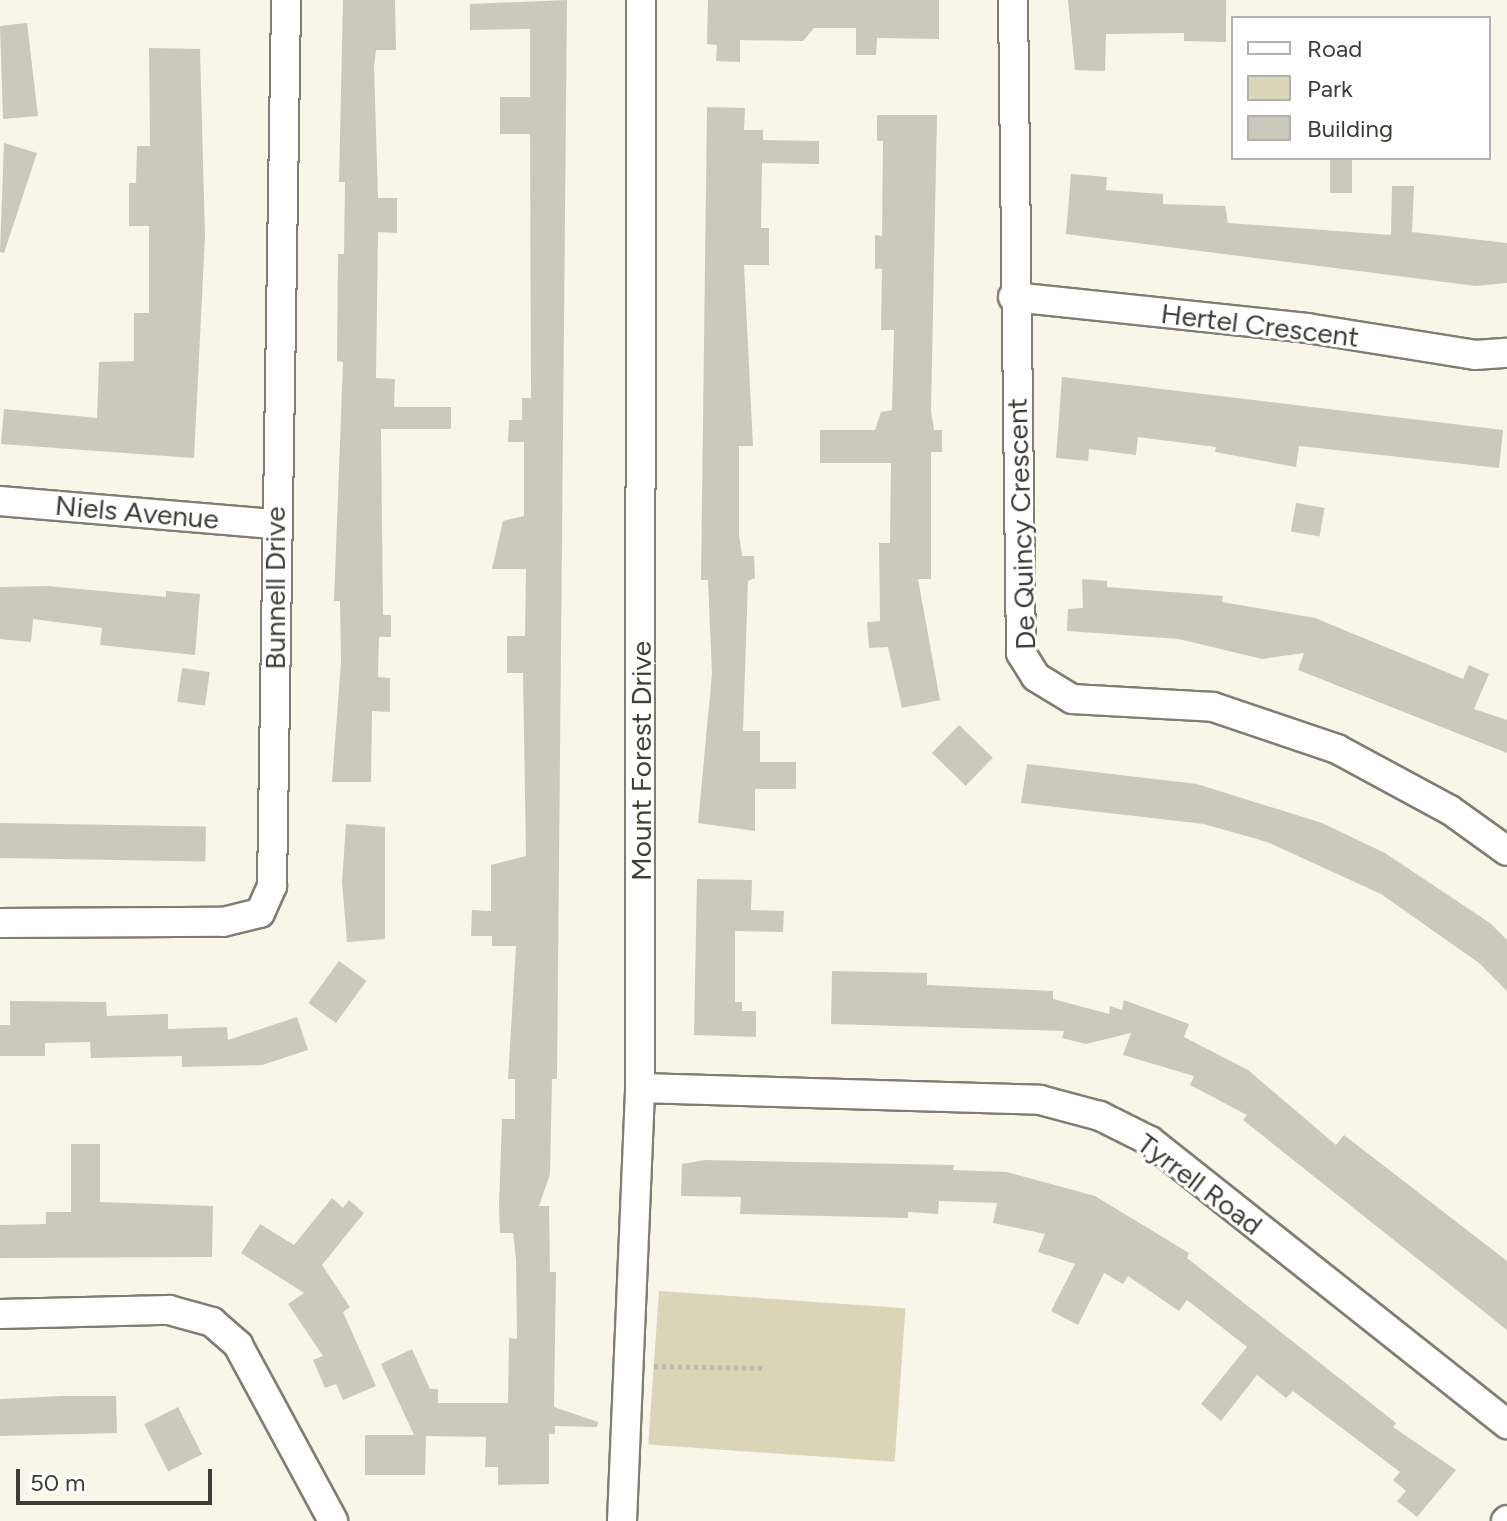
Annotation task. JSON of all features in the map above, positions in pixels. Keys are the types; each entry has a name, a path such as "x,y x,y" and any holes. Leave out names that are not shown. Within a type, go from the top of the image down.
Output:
{"street":[{"name":"Bunnell Drive","path":"0,923 223,922 260,913 272,886 276,823 274,524 286,0"},
{"name":"Mount Forest Drive","path":"622,1521 640,1088 641,0"},
{"name":"De Quincy Crescent","path":"1013,0 1013,297 1021,653 1036,677 1072,699 1213,707 1337,749 1450,810 1507,851"},
{"name":"Hertel Crescent","path":"1013,297 1307,328 1475,355 1507,353"},
{"name":"Niels Avenue","path":"0,501 274,524"},
{"name":"Tyrrell Road","path":"640,1088 1040,1100 1100,1116 1150,1141 1507,1424"},
{"path":"0,1314 169,1310 212,1322 238,1345 333,1521"}],"path":[{"path":"629,1365 765,1368"}],"green space":[{"path":"659,1291 905,1308 895,1462 648,1445"}],"building":[{"path":"343,0 395,0 396,50 376,50 374,66 378,198 397,198 397,233 378,232 376,378 395,379 394,407 451,407 451,429 381,429 383,615 391,615 391,637 379,637 378,677 390,678 390,712 372,711 371,782 332,782 341,662 340,601 334,601 343,362 337,361 338,254 344,254 345,182 339,182"},
{"path":"567,0 557,1079 552,1079 550,1174 539,1206 549,1206 550,1272 556,1272 554,1407 598,1422 597,1427 555,1426 555,1434 549,1434 549,1484 498,1485 498,1467 485,1467 486,1437 426,1436 425,1475 365,1475 365,1435 414,1435 381,1364 412,1349 430,1389 438,1389 438,1403 508,1403 509,1338 517,1339 513,1233 500,1233 499,1206 502,1119 515,1119 515,1079 508,1079 516,946 492,946 492,936 471,936 472,910 491,911 491,865 526,856 523,673 507,673 507,636 525,636 526,569 492,569 503,521 524,516 524,442 508,442 509,420 522,420 522,398 531,398 530,134 500,134 500,97 530,97 530,29 470,30 470,4"},
{"path":"708,0 939,0 939,39 877,38 876,55 856,55 856,28 814,28 803,41 740,40 740,62 716,61 717,45 707,44"},
{"path":"1068,0 1226,0 1226,42 1184,41 1184,33 1106,34 1105,71 1075,70"},
{"path":"27,23 38,116 3,119 0,26"},
{"path":"149,48 200,49 205,236 194,458 1,444 4,409 97,418 99,362 134,361 134,313 149,313 149,226 129,226 129,183 136,183 137,146 150,146"},
{"path":"707,107 745,108 744,130 763,130 763,140 819,141 819,164 762,163 761,228 769,228 769,265 744,265 753,446 739,446 739,535 742,556 754,556 755,578 748,581 743,731 760,731 760,762 796,762 796,789 755,789 755,831 698,823 712,674 708,580 701,580"},
{"path":"877,115 937,115 931,411 934,430 942,430 942,452 931,452 931,579 918,579 940,700 902,708 888,647 869,648 867,622 880,621 879,543 890,543 891,463 820,463 820,430 875,430 881,412 892,410 894,330 881,330 882,269 875,269 875,235 882,236 883,141 877,141"},
{"path":"4,143 37,153 4,253 0,252"},
{"path":"1330,160 1352,160 1352,193 1330,193"},
{"path":"1071,174 1107,177 1106,190 1163,194 1163,204 1225,206 1228,223 1391,235 1392,186 1414,186 1412,232 1507,243 1507,283 1476,286 1066,234"},
{"path":"1062,377 1503,430 1499,468 1299,446 1296,467 1215,452 1216,447 1138,437 1136,455 1089,449 1088,461 1056,458"},
{"path":"1296,503 1325,508 1320,537 1291,532"},
{"path":"1082,579 1107,581 1107,587 1223,596 1222,602 1315,618 1463,679 1469,665 1489,674 1474,709 1507,720 1507,753 1298,670 1304,653 1262,659 1179,639 1067,631 1068,609 1083,608"},
{"path":"47,586 166,597 166,591 200,594 195,655 100,645 102,628 33,619 31,642 0,639 0,587"},
{"path":"182,668 210,672 205,706 177,702"},
{"path":"959,725 993,758 966,786 932,753"},
{"path":"1027,764 1197,784 1322,823 1385,853 1490,923 1507,940 1507,991 1479,963 1381,894 1267,842 1204,824 1021,803"},
{"path":"0,823 206,827 205,862 0,858"},
{"path":"346,824 385,827 385,939 347,942 342,882"},
{"path":"697,879 752,880 751,910 784,911 783,932 735,931 735,1002 742,1002 742,1011 756,1011 756,1037 694,1035"},
{"path":"339,961 367,981 336,1023 308,1003"},
{"path":"832,971 927,973 927,985 1053,991 1053,999 1109,1014 1110,1006 1122,1010 1124,1000 1189,1024 1184,1037 1248,1070 1336,1145 1344,1135 1507,1261 1507,1330 1243,1120 1247,1115 1190,1085 1194,1076 1123,1055 1131,1033 1086,1044 1062,1038 1064,1031 831,1024"},
{"path":"10,1001 106,1002 107,1016 168,1014 168,1029 227,1027 228,1040 297,1017 308,1050 262,1065 182,1067 182,1056 91,1058 90,1042 45,1043 45,1056 0,1056 0,1025 10,1025"},
{"path":"71,1144 100,1144 100,1202 213,1206 212,1257 0,1258 0,1225 46,1224 46,1212 71,1212"},
{"path":"705,1160 954,1165 953,1170 1007,1172 1095,1196 1189,1253 1187,1258 1396,1423 1393,1427 1456,1470 1417,1517 1397,1501 1406,1491 1393,1480 1400,1472 1293,1391 1286,1398 1257,1375 1221,1421 1201,1404 1247,1347 1187,1300 1179,1311 1128,1276 1123,1284 1104,1273 1078,1325 1051,1311 1075,1264 1038,1252 1045,1234 993,1223 997,1203 939,1201 938,1214 908,1212 908,1218 740,1214 741,1197 681,1196 682,1164"},
{"path":"332,1198 343,1208 349,1200 364,1213 322,1265 350,1307 343,1312 376,1386 343,1400 336,1384 325,1388 313,1360 323,1356 288,1304 304,1293 241,1253 260,1224 294,1245"},
{"path":"116,1396 117,1433 0,1436 0,1399"},
{"path":"178,1407 202,1454 168,1471 144,1424"}]}
